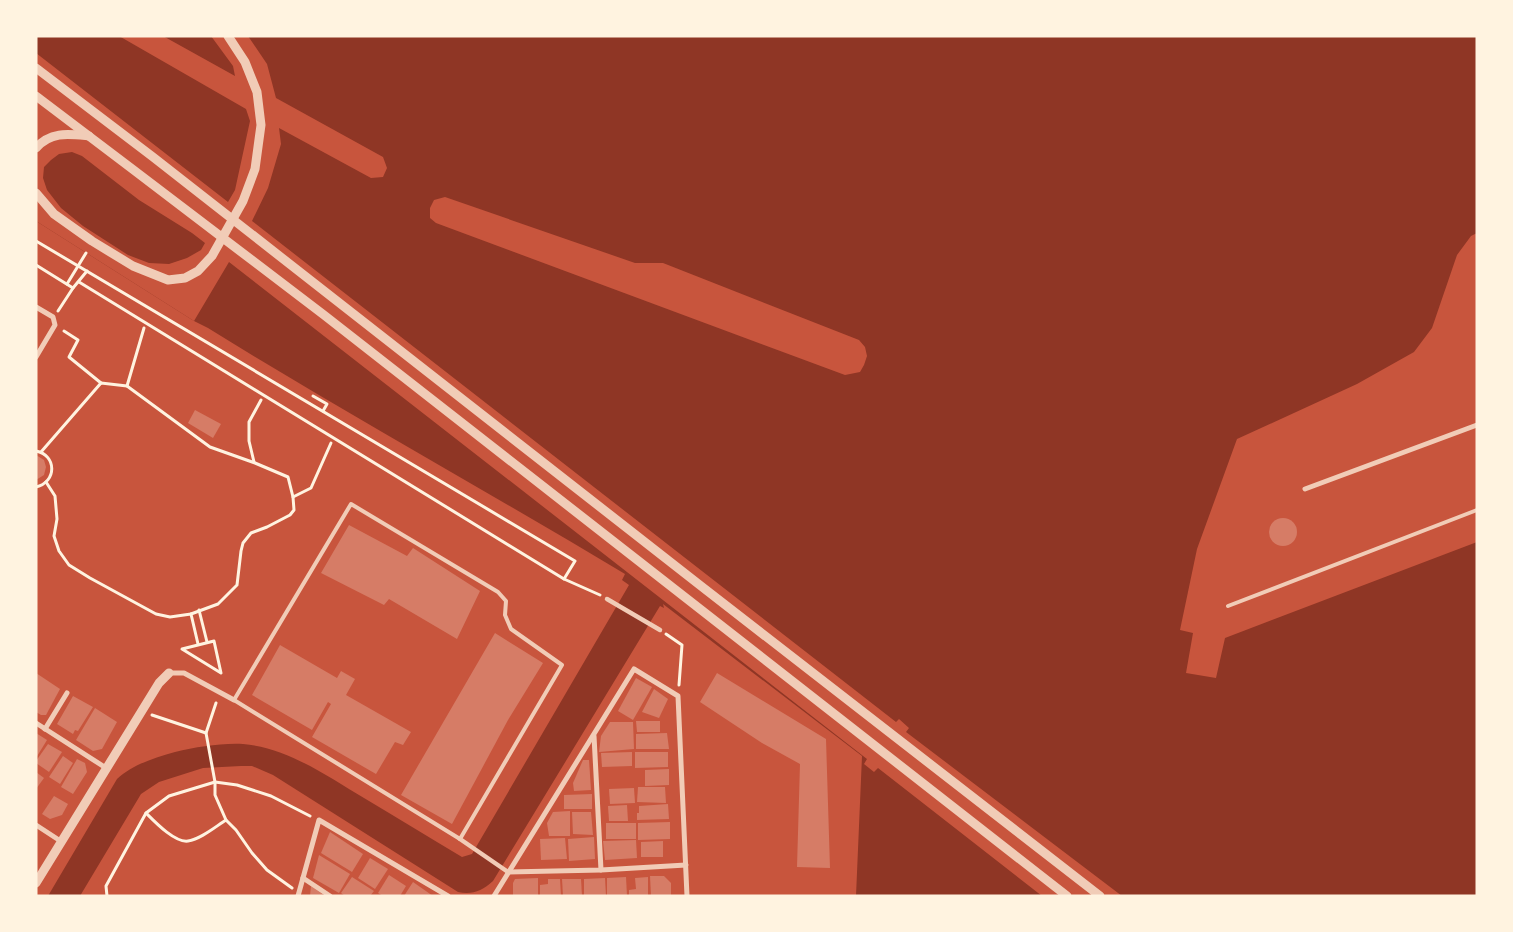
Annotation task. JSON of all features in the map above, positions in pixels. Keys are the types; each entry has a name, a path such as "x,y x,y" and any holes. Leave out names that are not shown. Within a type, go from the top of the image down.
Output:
{"street":[{"path":"36,193 54,214 92,241 133,266 168,280 185,278 198,271 212,256 243,201 255,169 261,125 257,92 245,62 228,36"},
{"path":"36,68 153,157 1100,896"},
{"path":"36,96 324,315 1067,896"},
{"path":"36,148 48,138 56,135 67,133 89,136"},
{"path":"36,307 53,317 55,325 36,357"},
{"path":"1305,490 1477,425"},
{"path":"607,599 660,630"},
{"path":"494,896 634,669 678,696 687,896"},
{"path":"36,883 159,683 169,673 184,673 234,700"},
{"path":"45,729 66,694"},
{"path":"36,723 106,768"},
{"path":"594,735 601,870"},
{"path":"298,894 319,820 440,894 448,896"},
{"path":"36,825 62,842"},
{"path":"460,840 508,872 601,870 686,865"},
{"path":"303,878 330,896"}],"lane":[{"path":"351,504 498,592 506,601 506,615 511,629 562,665 460,840 234,700 351,504"},
{"path":"1228,606 1477,510"}],"path":[{"path":"36,240 575,561 564,579"},
{"path":"67,284 86,253"},
{"path":"36,265 73,288"},
{"path":"57,313 73,288 87,271"},
{"path":"79,282 564,579 607,599"},
{"path":"127,386 144,328"},
{"path":"46,482 55,496 57,519 54,536 59,551 69,565 156,614 170,617 191,614 218,604 237,585 243,543 251,533 290,515 294,510 288,477 210,447 127,386 101,382 69,357 78,340 61,329"},
{"path":"41,452 101,382"},
{"path":"314,396 328,404 324,412"},
{"path":"254,463 248,441 250,422 261,400"},
{"path":"293,497 311,488 331,443"},
{"path":"36,451 50,458 52,464 50,477 46,482 36,486"},
{"path":"199,610 207,642"},
{"path":"191,614 198,644"},
{"path":"660,630 682,646 678,696"},
{"path":"221,673 182,649 214,641 221,673 222,679"},
{"path":"216,703 206,733 216,782 216,795 226,820 267,870 298,894"},
{"path":"150,714 206,733"},
{"path":"107,896 106,886 146,813 169,796 216,782 237,785 271,796 319,820"},
{"path":"146,813 175,838 187,841 200,836 226,820"}],"shaded area":[{"path":"36,36 1477,36 1477,233 1471,236 1457,255 1432,328 1414,352 1357,384 1237,439 1197,549 1180,630 1193,633 1186,673 1216,678 1225,638 1477,542 1477,896 856,896 862,756 663,604 664,608 660,606 493,881 481,890 468,893 458,892 273,775 252,766 241,766 203,768 159,782 141,794 80,896 48,896 117,779 137,765 152,759 175,752 217,745 243,744 276,751 291,757 321,772 462,857 472,854 629,585 622,580 625,574 194,321 36,221"}],"pier":[{"path":"119,36 163,36 235,76 233,66 211,36 248,36 267,64 276,98 383,157 387,168 383,177 371,178 279,128 281,144 268,188 252,221 896,722 899,719 909,728 906,732 1122,896 1042,896 878,768 874,772 864,764 867,759 229,262 194,321 36,221 36,53 228,202 235,190 250,121 246,109","holes":["72,152 82,156 139,200 205,243 201,250 187,258 169,264 149,263 128,255 83,226 61,208 47,190 43,178 44,167 59,154"]},
{"path":"445,197 635,263 663,263 859,340 865,347 867,356 864,365 860,372 845,375 436,223 430,218 430,208 434,200"}],"building":[{"path":"195,410 221,424 213,438 188,423"},
{"path":"36,455 44,460 46,467 44,475 36,480"},
{"path":"1283,518 1293,522 1297,532 1293,542 1283,546 1273,542 1269,532 1273,522"},
{"path":"349,525 407,556 413,548 480,591 457,639 389,599 384,605 321,573"},
{"path":"495,633 543,663 508,720 452,824 401,795"},
{"path":"280,645 337,678 341,671 355,679 346,695 411,732 403,745 395,742 376,774 312,737 331,704 328,702 312,730 252,695"},
{"path":"36,673 60,689 46,715 36,712"},
{"path":"717,673 826,739 830,868 797,867 800,764 762,743 700,702"},
{"path":"636,678 652,687 633,720 618,711"},
{"path":"654,689 668,699 659,718 642,712"},
{"path":"73,696 93,707 78,731 75,730 73,734 57,724"},
{"path":"95,708 117,722 102,749 93,751 76,740"},
{"path":"636,721 660,721 660,732 637,732"},
{"path":"610,722 633,722 634,749 599,752 601,736"},
{"path":"36,733 47,740 36,758"},
{"path":"667,733 669,749 636,749 636,734"},
{"path":"48,744 62,752 49,772 36,763"},
{"path":"632,752 632,766 602,767 601,753"},
{"path":"635,752 668,752 668,767 635,768"},
{"path":"63,756 73,763 60,784 49,777"},
{"path":"77,759 85,763 87,772 73,794 61,787"},
{"path":"583,760 589,760 591,790 574,791 573,783"},
{"path":"669,769 669,785 645,786 645,770"},
{"path":"36,772 44,778 36,789"},
{"path":"638,787 665,787 666,803 637,802"},
{"path":"634,788 635,803 610,804 609,789"},
{"path":"592,794 592,809 564,809 564,795"},
{"path":"54,796 68,804 62,815 50,819 42,814"},
{"path":"668,804 669,819 637,820 639,806"},
{"path":"627,805 628,821 609,821 608,806"},
{"path":"570,811 570,836 549,836 547,823 553,812"},
{"path":"572,812 591,812 593,835 573,834"},
{"path":"670,822 670,839 638,840 638,823"},
{"path":"606,823 636,823 636,839 606,839"},
{"path":"330,832 363,854 352,872 321,853"},
{"path":"594,837 595,859 569,861 568,839"},
{"path":"565,838 567,859 541,860 540,839"},
{"path":"636,840 637,858 605,860 603,841"},
{"path":"663,841 663,857 641,857 641,842"},
{"path":"319,855 350,874 339,893 313,878"},
{"path":"370,858 388,869 375,889 358,878"},
{"path":"389,875 406,886 400,896 383,896 378,893"},
{"path":"650,876 664,876 671,883 671,896 651,896"},
{"path":"352,877 374,891 370,896 345,896 341,893"},
{"path":"626,877 627,896 607,895 607,878"},
{"path":"648,877 648,896 629,896 629,890 636,889 635,878"},
{"path":"538,878 538,896 513,896 513,883 515,879"},
{"path":"605,878 606,896 584,896 584,879"},
{"path":"548,879 560,879 561,896 540,896 540,885 548,884"},
{"path":"562,879 581,879 582,896 563,896"},
{"path":"413,882 433,896 404,896"},
{"path":"311,886 325,896 310,896"}]}
